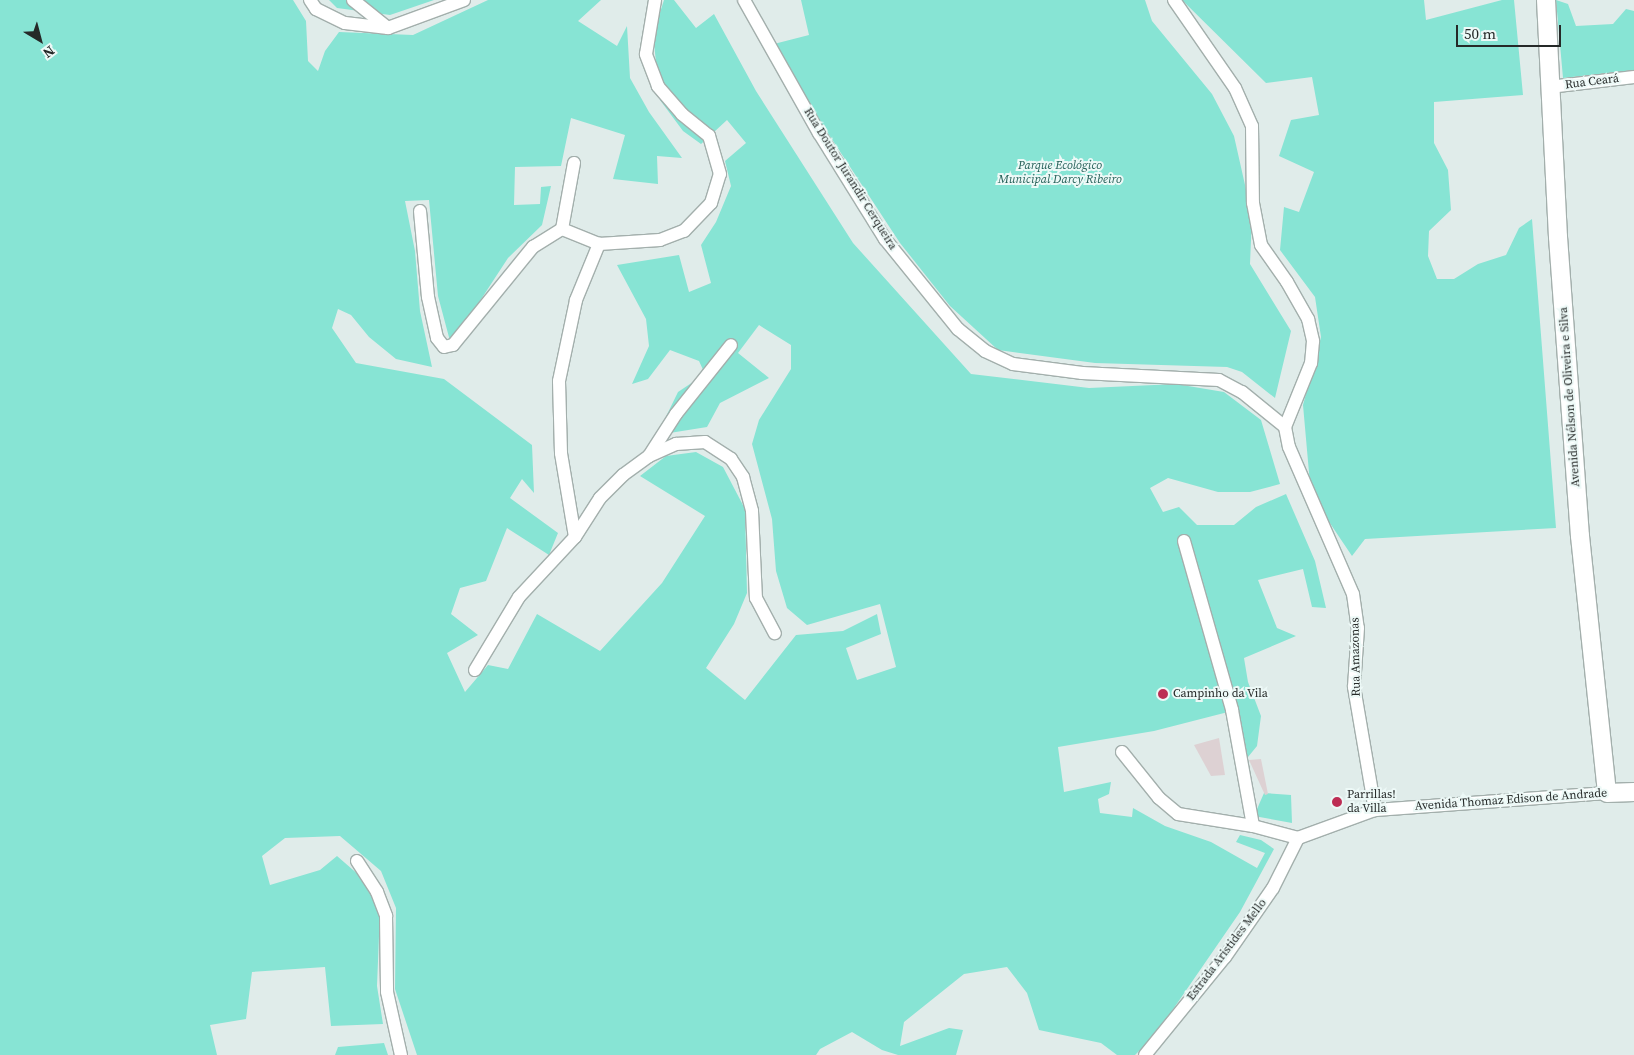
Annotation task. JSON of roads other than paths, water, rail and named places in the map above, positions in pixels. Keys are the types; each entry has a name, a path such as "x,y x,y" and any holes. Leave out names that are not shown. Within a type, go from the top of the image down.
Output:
{"street":[{"path":"310,0 316,9 345,23 388,28 464,0"},
{"path":"353,0 388,28"},
{"path":"562,229 599,244 660,240 684,230 711,203 720,174 709,136 682,114 658,86 646,54 654,0"},
{"name":"Rua Doutor Jurandir Cerqueira","path":"744,0 819,133 885,239 958,329 986,351 1013,364 1082,373 1219,380 1242,392 1285,427"},
{"path":"1174,0 1235,88 1252,126 1253,203 1261,245 1288,282 1308,320 1313,341 1311,363 1285,427"},
{"name":"Avenida Nélson de Oliveira e Silva","path":"1546,0 1549,87 1580,536 1607,793"},
{"name":"Rua Ceará","path":"1549,87 1634,77"},
{"path":"420,212 428,297 437,338 444,347 453,345 533,247 562,229 574,163"},
{"path":"575,537 561,453 559,380 576,300 599,244"},
{"path":"650,456 676,414 731,345"},
{"name":"Rua Amazonas","path":"1285,427 1290,447 1353,594 1358,628 1354,686 1375,810"},
{"path":"475,670 518,597 575,537 600,498 623,475 650,456 676,444 704,442 731,459 743,477 752,511 756,598 775,633"},
{"path":"1184,541 1232,710 1253,826"},
{"path":"1122,752 1159,798 1178,814 1253,826 1298,838"},
{"name":"Avenida Thomaz Edison de Andrade","path":"1298,838 1375,810 1634,792"},
{"name":"Estrada Aristides Mello","path":"1145,1055 1225,957 1273,888 1298,838"},
{"path":"357,860 377,892 386,916 387,992 401,1055"}],"place":[{"name":"Campinho da Vila","path":"1163,694"},
{"name":"Parrillas! da Villa","path":"1337,802"}],"park label":[{"name":"Parque Ecológico Municipal Darcy Ribeiro","path":"1060,173"}]}
